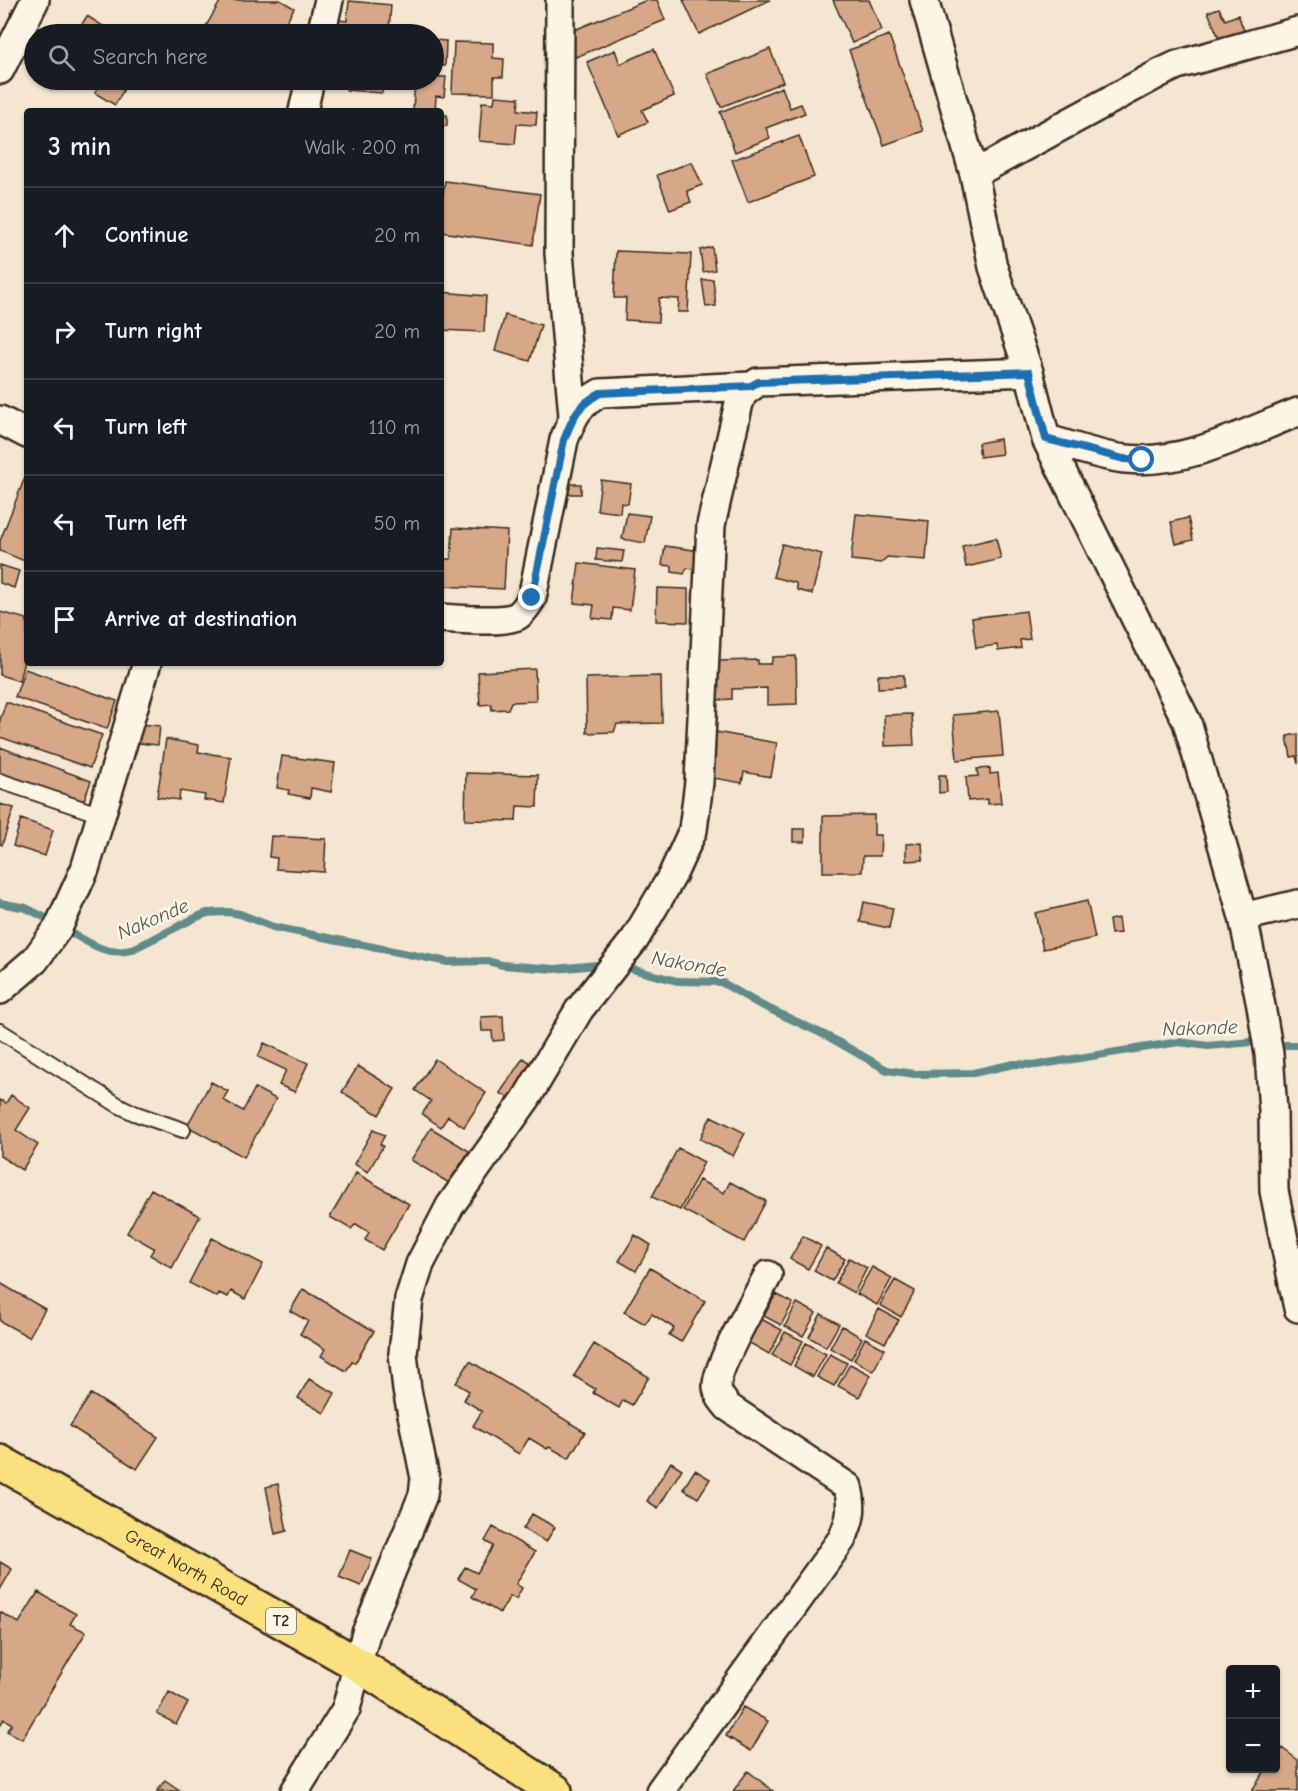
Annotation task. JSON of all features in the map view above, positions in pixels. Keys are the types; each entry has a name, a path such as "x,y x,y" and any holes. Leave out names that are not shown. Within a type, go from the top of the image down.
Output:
{"highway":[{"name":"Great North Road","path":"0,1462 359,1665 555,1791"}],"street":[{"path":"0,70 35,0"},
{"path":"323,24 329,0"},
{"path":"560,0 559,253 573,416"},
{"path":"924,0 974,174 993,267 1029,372 1046,439 1187,722 1243,917 1269,1054 1274,1111 1274,1191 1298,1308"},
{"path":"974,174 1177,65 1298,31"},
{"path":"304,108 308,90"},
{"path":"295,1791 346,1709 366,1633 423,1495 425,1478 407,1390 404,1353 409,1299 420,1264 450,1206 532,1089 579,1010 635,939 672,876 693,830 699,782 711,525 743,393 758,382 1029,372"},
{"path":"444,618 508,620 525,609 532,598 564,440 573,416 583,403 600,393 751,386"},
{"path":"1046,439 1124,459 1169,458 1193,453 1298,412"},
{"path":"0,420 24,432"},
{"path":"0,990 35,960 58,928 85,869 146,666"},
{"path":"1243,917 1298,903"},
{"path":"660,1791 842,1539 850,1522 851,1502 848,1487 728,1407 717,1387 721,1368 768,1275"}],"lane":[{"path":"0,781 101,815"},
{"path":"0,1031 118,1105 183,1130"}],"building":[{"path":"221,0 280,0 294,8 285,24 207,24"},
{"path":"647,0 657,0 665,20 576,57 567,33"},
{"path":"683,0 770,0 699,34"},
{"path":"833,0 869,0 882,30 852,43"},
{"path":"349,1 391,5 389,24 331,24 332,19 347,21"},
{"path":"1219,8 1225,20 1238,15 1246,35 1222,45 1208,12"},
{"path":"87,16 100,24 82,24"},
{"path":"889,35 923,131 884,145 849,50"},
{"path":"444,41 446,41 444,66"},
{"path":"454,42 493,43 493,58 504,59 503,77 494,77 494,94 452,93"},
{"path":"654,49 674,96 642,110 648,122 618,135 587,62 615,50 620,64"},
{"path":"770,49 783,82 721,107 707,74"},
{"path":"444,77 446,77 444,97 436,96 435,108 413,108 414,90 444,90"},
{"path":"782,87 790,108 801,104 805,113 766,128 770,138 735,152 720,112"},
{"path":"97,90 123,90 115,105 95,93"},
{"path":"346,90 382,90 382,93"},
{"path":"495,96 519,98 518,110 537,112 536,125 517,124 515,144 479,141 482,102 494,103"},
{"path":"444,115 447,115 447,126 444,126"},
{"path":"799,136 814,177 748,202 732,160"},
{"path":"692,162 702,185 687,191 691,202 670,210 657,175"},
{"path":"445,181 540,194 533,245 444,232"},
{"path":"712,247 715,270 703,272 700,250"},
{"path":"616,251 691,254 688,312 678,312 679,299 659,298 658,322 625,320 626,298 614,298"},
{"path":"713,279 716,306 706,307 702,280"},
{"path":"444,292 486,296 484,332 444,330"},
{"path":"505,315 541,325 530,361 495,351"},
{"path":"1000,439 1002,454 980,457 978,443"},
{"path":"24,480 24,561 0,551 0,541"},
{"path":"601,480 631,484 628,504 621,503 620,513 597,510"},
{"path":"568,484 581,484 581,494 568,494"},
{"path":"627,513 650,516 645,543 622,539"},
{"path":"856,514 929,521 926,560 887,557 881,563 851,560"},
{"path":"1188,518 1193,540 1176,544 1171,522"},
{"path":"453,528 507,531 504,589 444,586 444,559 451,559"},
{"path":"996,538 1001,559 966,567 962,546"},
{"path":"782,544 822,554 812,594 797,590 796,583 773,577"},
{"path":"665,546 701,551 699,570 687,568 684,574 672,572 672,566 662,565"},
{"path":"597,548 624,551 622,562 596,560"},
{"path":"579,563 635,570 630,610 613,608 612,620 592,618 594,605 574,603"},
{"path":"0,565 19,571 14,588 0,583"},
{"path":"657,588 688,589 688,622 656,621"},
{"path":"1026,611 1030,639 1020,640 1021,648 998,651 997,645 976,648 972,618"},
{"path":"0,612 24,618 24,661 19,681 0,675"},
{"path":"796,656 797,704 767,705 767,688 732,689 732,699 717,700 717,661 758,660 758,664 771,664 773,657"},
{"path":"25,669 117,701 107,729 15,697"},
{"path":"535,669 536,701 511,702 508,709 492,710 491,704 480,705 478,672"},
{"path":"878,675 904,675 904,687 878,688"},
{"path":"661,676 662,723 617,724 614,732 587,733 586,678"},
{"path":"6,702 102,735 90,768 0,737 0,720"},
{"path":"999,711 1003,756 957,760 953,715"},
{"path":"912,714 914,745 885,746 884,715"},
{"path":"141,724 160,726 158,745 139,743"},
{"path":"716,732 777,743 771,777 744,772 742,783 708,777"},
{"path":"1298,734 1298,764 1296,756 1291,757 1287,736"},
{"path":"166,739 199,745 198,752 231,757 224,803 204,800 205,795 180,791 179,800 157,797"},
{"path":"0,747 91,781 80,811 0,781"},
{"path":"282,756 335,763 331,792 311,788 310,798 288,794 289,790 277,788"},
{"path":"990,768 990,774 998,773 1001,803 988,804 988,799 968,801 966,777 978,776 977,769"},
{"path":"466,773 538,775 537,807 517,806 516,821 465,820"},
{"path":"939,775 946,775 947,792 939,793"},
{"path":"0,804 14,808 2,845 0,844"},
{"path":"874,815 874,835 881,835 880,856 863,856 862,872 823,872 823,816"},
{"path":"21,819 53,830 45,856 13,846"},
{"path":"793,829 805,829 805,842 793,842"},
{"path":"271,836 326,839 324,872 276,869 277,858 269,857"},
{"path":"922,843 923,860 906,861 906,844"},
{"path":"1087,901 1095,938 1043,949 1035,913"},
{"path":"864,902 893,908 889,928 860,922"},
{"path":"1118,918 1120,933 1111,934 1109,920"},
{"path":"503,1016 504,1040 493,1041 492,1031 482,1031 481,1017"},
{"path":"264,1043 308,1063 295,1092 279,1085 286,1070 258,1057"},
{"path":"523,1058 533,1065 511,1099 500,1093"},
{"path":"435,1059 486,1093 464,1127 448,1116 441,1127 422,1114 431,1101 415,1090"},
{"path":"358,1066 395,1089 379,1115 342,1092"},
{"path":"211,1082 228,1091 223,1100 243,1111 255,1088 276,1099 244,1157 187,1126"},
{"path":"11,1095 30,1108 16,1130 38,1145 22,1170 0,1156 0,1100 6,1103"},
{"path":"711,1116 745,1133 733,1156 700,1139"},
{"path":"431,1128 469,1151 449,1183 411,1160"},
{"path":"373,1130 385,1135 380,1144 383,1146 368,1172 354,1164"},
{"path":"678,1148 704,1162 680,1210 652,1197"},
{"path":"356,1173 409,1204 382,1250 365,1240 369,1232 356,1224 351,1229 330,1217"},
{"path":"699,1180 724,1193 730,1182 766,1201 744,1242 683,1210"},
{"path":"151,1189 200,1216 172,1268 150,1255 154,1248 127,1233"},
{"path":"635,1235 651,1245 636,1271 619,1261"},
{"path":"803,1236 821,1246 808,1269 790,1259"},
{"path":"212,1238 263,1264 245,1299 231,1291 228,1297 219,1293 217,1297 189,1283"},
{"path":"826,1248 845,1259 832,1281 814,1271"},
{"path":"849,1258 867,1268 854,1293 836,1283"},
{"path":"872,1267 892,1278 877,1305 857,1294"},
{"path":"650,1268 705,1301 681,1342 669,1335 674,1328 652,1314 645,1324 624,1312"},
{"path":"895,1280 915,1291 901,1317 880,1305"},
{"path":"0,1283 45,1309 29,1337 0,1321"},
{"path":"303,1289 374,1331 355,1363 352,1362 346,1371 321,1356 325,1349 300,1334 308,1321 290,1311"},
{"path":"776,1294 793,1303 781,1325 764,1316"},
{"path":"797,1303 816,1313 803,1336 785,1326"},
{"path":"879,1309 899,1320 885,1343 866,1333"},
{"path":"821,1314 839,1324 826,1347 809,1337"},
{"path":"761,1319 782,1330 769,1354 748,1342"},
{"path":"842,1326 862,1338 851,1359 830,1348"},
{"path":"785,1332 803,1341 790,1365 772,1355"},
{"path":"865,1338 885,1349 873,1371 854,1360"},
{"path":"806,1343 826,1354 813,1377 794,1366"},
{"path":"594,1344 649,1377 632,1405 623,1400 619,1408 593,1393 595,1389 574,1376"},
{"path":"830,1354 847,1363 834,1386 817,1377"},
{"path":"470,1361 585,1432 569,1458 529,1438 519,1454 473,1426 482,1411 464,1400 469,1391 456,1383"},
{"path":"850,1364 871,1375 859,1397 838,1386"},
{"path":"309,1379 335,1393 324,1413 298,1398"},
{"path":"91,1394 158,1437 137,1469 70,1426"},
{"path":"671,1462 682,1469 658,1508 647,1501"},
{"path":"695,1470 710,1479 698,1498 683,1489"},
{"path":"278,1484 287,1531 275,1534 266,1487"},
{"path":"532,1514 555,1527 546,1542 523,1529"},
{"path":"493,1527 535,1552 516,1584 522,1588 516,1599 510,1596 500,1613 472,1597 476,1589 458,1579 465,1567 477,1573 493,1546 485,1541"},
{"path":"350,1550 372,1559 361,1586 339,1577"},
{"path":"0,1562 12,1569 0,1590"},
{"path":"38,1592 76,1614 70,1624 86,1632 22,1739 7,1731 12,1724 4,1719 0,1726 0,1612 19,1623"},
{"path":"169,1692 188,1703 176,1724 157,1714"},
{"path":"743,1707 768,1721 751,1751 726,1736"},
{"path":"1282,1748 1298,1760 1298,1791 1252,1790 1264,1773 1280,1773"},
{"path":"748,1771 773,1791 733,1791"},
{"path":"165,1780 181,1791 157,1791"}],"waterway":[{"name":"Nakonde","path":"0,903 26,908 48,919"},
{"name":"Nakonde","path":"71,933 107,950 131,950 207,913 228,912 240,914 273,927 448,962 488,961 502,965 555,969 607,964"},
{"name":"Nakonde","path":"620,966 677,981 721,982 759,1004 829,1037 887,1070 915,1074 973,1073 1014,1064 1036,1065 1179,1042 1208,1046 1263,1041 1278,1045 1298,1045"}],"route":[{"path":"532,598 564,440 573,416 583,403 600,393 751,386 758,382 1029,372 1046,439 1124,459 1142,460"}]}
